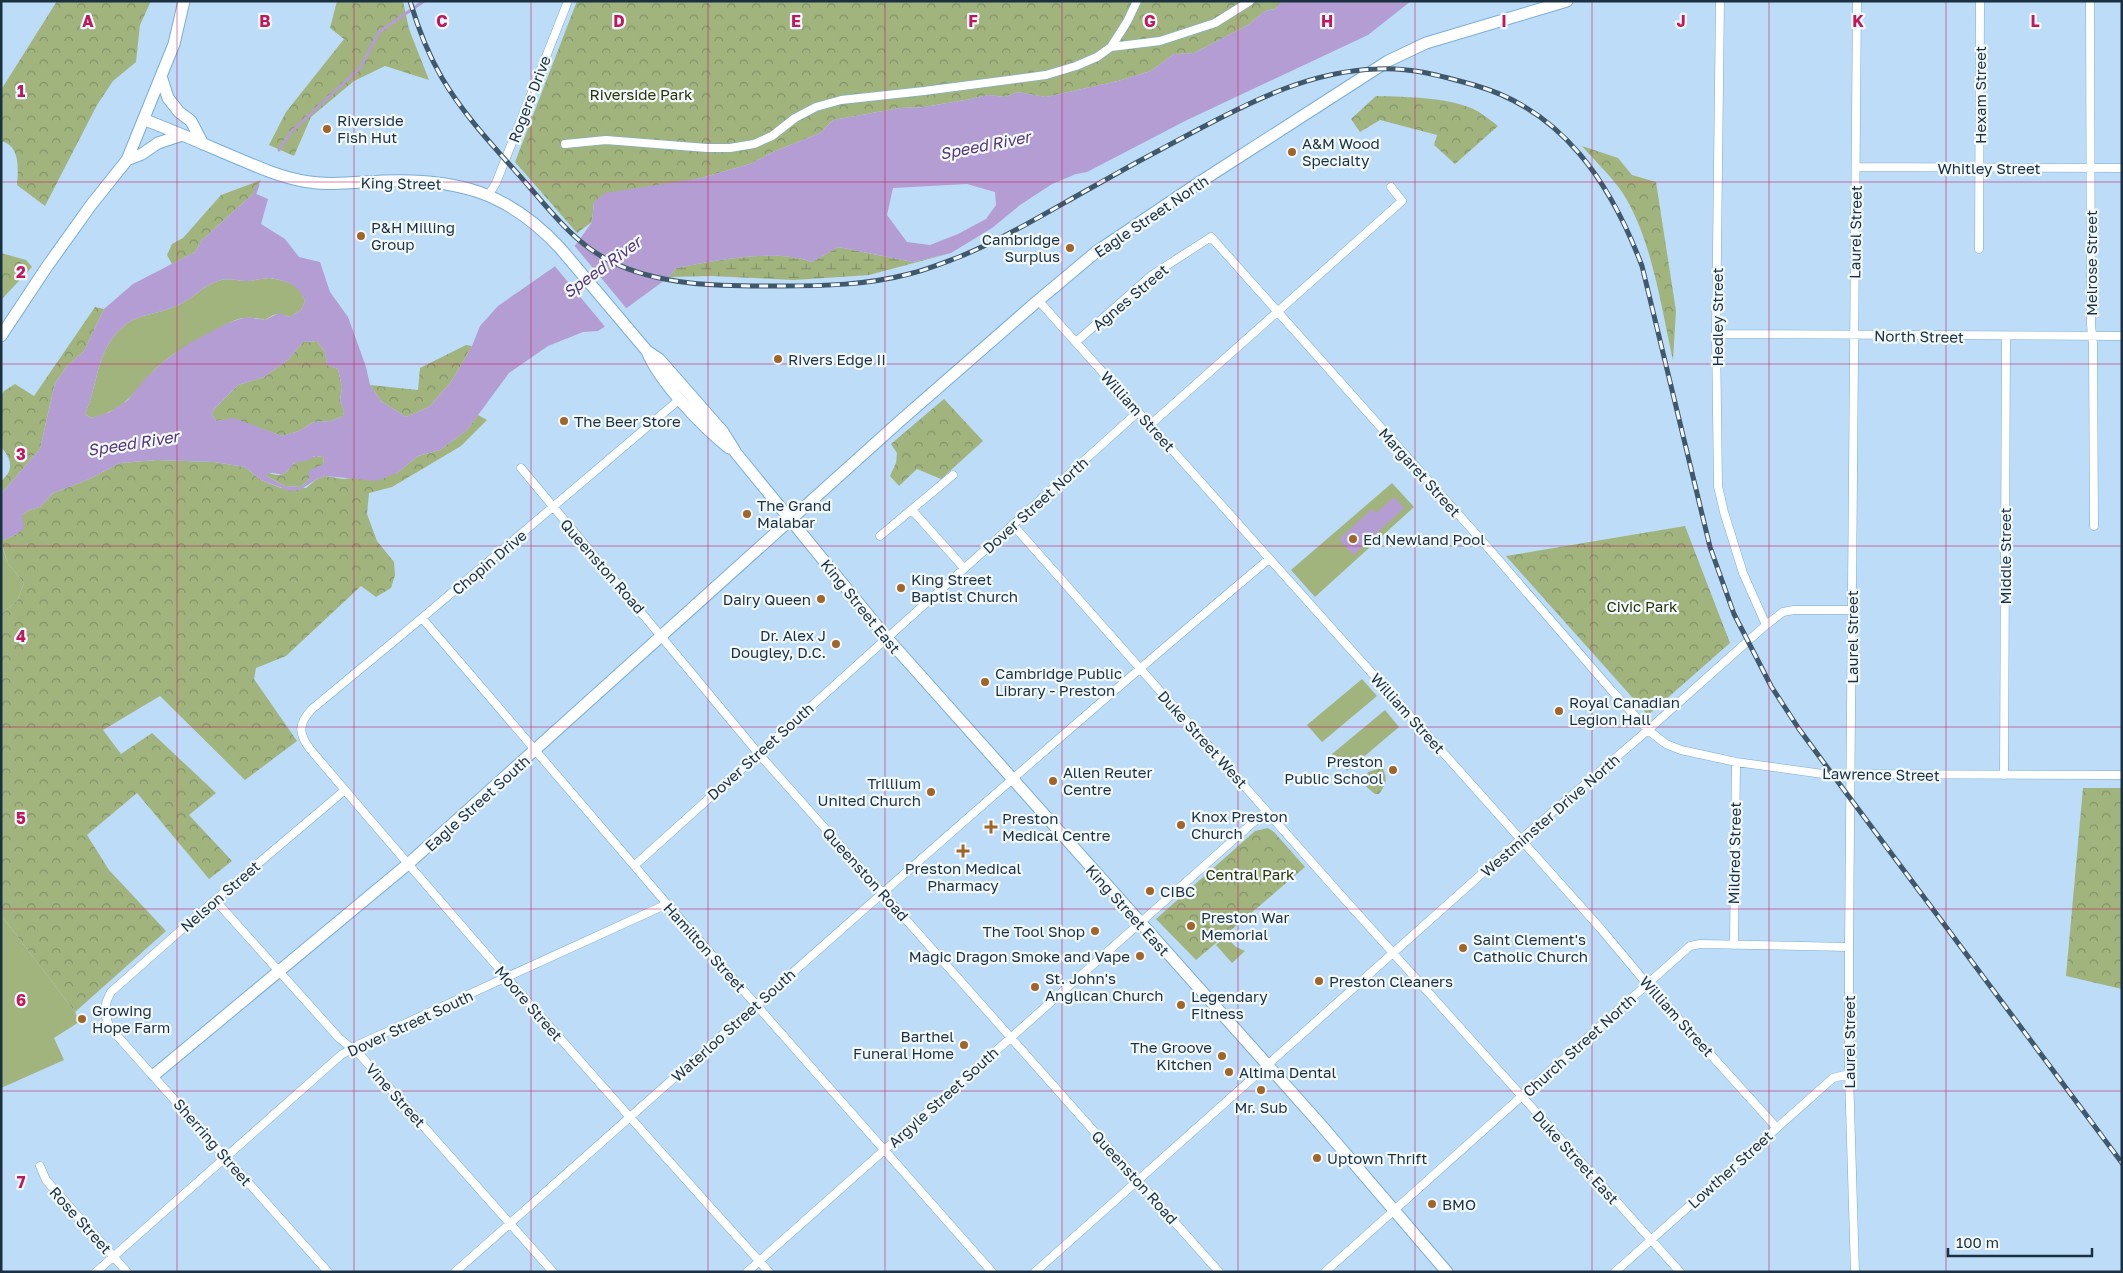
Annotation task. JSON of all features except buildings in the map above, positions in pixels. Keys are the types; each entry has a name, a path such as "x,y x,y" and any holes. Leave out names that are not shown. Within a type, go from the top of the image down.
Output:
{"main road":[{"path":"1,336 91,205 127,160 145,120 174,44 184,1"},
{"name":"Eagle Street North","path":"791,521 907,415 1038,300 1104,246 1388,60 1426,43 1567,1"},
{"path":"161,76 168,98 179,112 191,120 204,144"},
{"name":"King Street","path":"145,120 278,175 306,182 333,184 425,180 461,186 488,196 514,208 531,220 560,248 618,317"},
{"path":"127,160 142,154 158,143 182,135"},
{"name":"King Street East","path":"618,317 647,351 659,359 717,425 736,454 886,638 1447,1272"},
{"name":"King Street East","path":"647,351 652,364 680,399 714,436 736,454"},
{"name":"Eagle Street South","path":"154,1075 408,864 791,521"}],"street":[{"name":"Rogers Drive","path":"488,196 496,183 568,1"},
{"path":"565,144 606,140 730,148 754,144 772,136 796,118 816,107 842,100 924,92 1046,75 1097,57 1111,47 1128,22 1136,1"},
{"path":"1111,47 1160,42 1215,23 1250,1"},
{"name":"Hedley Street","path":"1720,1 1716,334 1718,486 1743,572 1766,625"},
{"name":"Laurel Street","path":"1855,1272 1849,1074 1849,947 1857,1"},
{"name":"Hexam Street","path":"1979,249 1980,1"},
{"name":"Melrose Street","path":"2090,1 2094,526"},
{"name":"Whitley Street","path":"1856,167 1980,169 2122,168"},
{"path":"1150,425 1402,201 1391,187"},
{"name":"Margaret Street","path":"1211,237 1648,730"},
{"name":"Agnes Street","path":"1076,342 1152,274 1211,237"},
{"name":"William Street","path":"1038,300 1601,928 1647,984 1776,1127"},
{"name":"North Street","path":"1716,334 2006,337 2122,336"},
{"name":"Middle Street","path":"2004,775 2006,337"},
{"name":"Chopin Drive","path":"301,727 304,717 312,709 553,508 680,399"},
{"name":"Dover Street North","path":"886,638 1138,412"},
{"name":"Queenston Road","path":"521,468 758,753 1219,1272"},
{"path":"880,536 953,475"},
{"path":"912,510 964,568"},
{"name":"Duke Street West","path":"1013,525 1393,953"},
{"name":"Waterloo Street South","path":"455,1272 1012,779 1269,559"},
{"name":"Westminster Drive North","path":"1035,1272 1393,953 1782,612 1794,610 1852,610"},
{"name":"Hamilton Street","path":"422,618 667,904 992,1272"},
{"name":"Dover Street South","path":"635,865 886,638"},
{"name":"Moore Street","path":"301,727 302,738 408,864 769,1272"},
{"name":"Lawrence Street","path":"1648,730 1666,744 1682,750 1736,762 1820,774 2122,775"},
{"name":"Mildred Street","path":"1734,945 1736,762"},
{"name":"Nelson Street","path":"104,1010 111,992 215,900 345,790"},
{"name":"Argyle Street South","path":"747,1272 1266,811"},
{"name":"Vine Street","path":"215,900 339,1038 361,1056 425,1126 553,1272"},
{"name":"Dover Street South","path":"96,1272 341,1054 667,904"},
{"name":"Church Street North","path":"1325,1272 1690,946 1700,944 1849,947"},
{"name":"Duke Street East","path":"1393,953 1680,1272"},
{"name":"Sherring Street","path":"104,1010 106,1020 112,1030 328,1272"},
{"name":"Lowther Street","path":"1615,1272 1833,1078 1849,1074"},
{"name":"Rose Street","path":"40,1166 46,1180 128,1272"}],"green space":[{"path":"57,1 151,1 140,25 136,62 113,81 97,105 45,206 17,185 18,165 15,153 12,148 1,141 1,90"},
{"path":"337,1 403,1 409,29 429,80 385,66 354,81 311,117 294,156 269,145 286,112 344,39 330,28"},
{"name":"Riverside Park","path":"577,1 1282,1 1275,9 1265,11 1248,25 1194,53 1174,54 1151,71 1118,81 1046,97 1017,92 1006,97 988,95 924,107 900,108 833,120 820,133 773,152 750,164 701,178 594,202 592,222 577,233 515,162"},
{"path":"1376,96 1429,99 1456,103 1479,112 1498,126 1455,164 1434,145 1437,135 1380,120 1360,132 1351,119"},
{"path":"1582,146 1618,158 1632,175 1656,182 1676,311 1673,360 1660,296 1641,230 1622,192"},
{"path":"261,180 254,193 202,240 195,252 172,264 167,255 172,244 183,238 221,195"},
{"path":"838,247 913,262 951,253 869,275 794,280 711,276 669,277 676,268 745,257 781,256 812,262"},
{"path":"1,253 26,260 32,267 1,300"},
{"path":"270,278 296,286 305,301 301,310 290,317 277,314 265,320 242,318 231,322 168,358 117,408 91,418 85,414 98,370 108,345 116,334 132,320 167,310 189,299 208,285 221,280 247,281"},
{"path":"95,307 104,309 84,351 67,366 55,383 40,449 1,494 1,481 8,473 10,464 7,455 1,447 1,396 4,391 15,384 34,396"},
{"path":"317,341 325,352 327,365 338,369 342,387 340,401 344,411 343,416 331,421 314,422 299,431 282,436 234,419 216,421 212,414 214,409 238,385 264,377 288,360 303,342"},
{"path":"466,345 472,346 451,382 429,407 406,417 381,401 370,385 418,390 420,368"},
{"path":"944,399 983,441 941,479 917,469 899,486 890,476 896,463 897,453 891,444"},
{"path":"478,415 487,420 461,446 392,487 369,493 367,514 377,541 394,562 395,575 391,588 376,597 361,586 286,656 256,668 254,679 297,741 245,780 160,696 103,730 121,754 152,733 216,793 189,815 232,861 209,879 137,793 87,835 109,870 166,931 75,1012 1,915 1,614 17,601 24,583 7,562 1,541 17,534 22,515 29,510 40,507 53,493 87,480 120,463 157,460 214,462 245,467 261,480 281,488 306,488 317,479 325,476 343,479 397,473 418,456 440,450 467,430"},
{"path":"323,456 324,464 301,487 285,486 265,475 266,473 283,474 296,462 311,457"},
{"name":"Ed Newland Pool","path":"1392,483 1414,507 1315,597 1291,570"},
{"name":"Civic Park","path":"1685,526 1730,643 1648,715 1506,556"},
{"path":"1,543 7,562 24,583 17,601 1,614"},
{"path":"1362,679 1377,696 1322,742 1307,725"},
{"path":"1385,710 1399,727 1347,771 1332,754"},
{"path":"1380,768 1383,769 1386,782 1379,794 1375,794 1363,784 1368,772"},
{"path":"2083,788 2122,788 2122,989 2066,976"},
{"name":"Central Park","path":"1268,828 1274,832 1305,867 1196,960 1156,919 1255,831"},
{"path":"1,915 75,1012 79,1022 54,1038 64,1060 1,1088"},
{"path":"1231,932 1231,942 1236,947 1245,951 1232,963 1216,945"}],"water":[{"name":"Speed River","path":"1282,1 1411,1 1368,35 1187,120 1087,172 1076,174 1052,184 1020,205 992,228 951,253 913,262 838,247 812,262 781,256 763,256 726,259 676,268 669,277 598,331 583,332 548,346 509,373 467,430 440,450 418,456 397,473 377,481 325,476 300,490 290,491 261,480 245,467 214,462 157,460 120,463 87,480 53,493 40,507 29,510 22,515 24,528 17,534 1,541 1,494 40,449 55,383 67,366 84,351 104,309 133,284 195,252 202,240 254,193 268,199 261,224 285,239 299,257 320,262 330,292 348,317 366,367 370,385 381,401 406,417 429,407 451,382 472,346 480,326 498,306 554,267 577,243 592,222 594,202 605,193 701,178 750,164 773,152 820,133 833,120 900,108 924,107 988,95 1006,97 1017,92 1046,97 1118,81 1151,71 1174,54 1194,53 1248,25 1265,11 1275,9","holes":["967,184 995,192 996,205 986,219 958,234 930,245 907,242 887,215 893,188","270,278 282,280 295,287 305,301 301,310 290,317 279,313 265,320 246,317 228,323 188,344 163,362 144,380 128,400 110,412 91,418 85,414 104,353 116,334 124,326 132,320 178,305 208,285 221,280 247,281","317,341 325,352 327,365 338,369 342,387 340,401 344,411 343,416 331,421 314,422 299,431 282,436 234,418 216,421 212,414 214,409 238,385 264,377 288,360 303,342","314,456 316,459 318,456 323,456 324,464 309,470 309,479 301,487 285,486 265,475 285,473 294,463 309,460"]},
{"path":"1394,497 1404,508 1353,555 1339,539 1372,509 1376,513"}],"pier":[{"path":"573,244 627,309 606,328 553,264"}],"waterway":[{"path":"279,150 291,132 360,68 379,32 424,1"},
{"path":"254,196 258,185"}],"railway":[{"path":"410,1 428,50 451,93 484,136 577,239 598,254 630,270 650,276 694,283 760,286 845,284 893,278 928,268 974,251 1002,237 1152,154 1242,107 1285,88 1330,75 1377,69 1402,69 1426,73 1474,85 1506,97 1533,112 1558,132 1580,154 1599,179 1630,236 1642,266 1710,547 1734,614 1771,686 1799,729 2122,1163"}],"place":[{"name":"Riverside Fish Hut","path":"327,129"},
{"name":"A&M Wood Specialty","path":"1292,152"},
{"name":"P&H Milling Group","path":"361,236"},
{"name":"Cambridge Surplus","path":"1070,248"},
{"name":"Rivers Edge II","path":"778,359"},
{"name":"The Beer Store","path":"564,421"},
{"name":"The Grand Malabar","path":"747,514"},
{"name":"Ed Newland Pool","path":"1353,539"},
{"name":"King Street Baptist Church","path":"901,588"},
{"name":"Dairy Queen","path":"821,599"},
{"name":"Dr. Alex J Dougley, D.C.","path":"836,644"},
{"name":"Cambridge Public Library - Preston","path":"985,682"},
{"name":"Royal Canadian Legion Hall","path":"1559,711"},
{"name":"Preston Public School","path":"1393,770"},
{"name":"Allen Reuter Centre","path":"1053,781"},
{"name":"Trillium United Church","path":"931,792"},
{"name":"Knox Preston Church","path":"1181,825"},
{"name":"Preston Medical Centre","path":"991,827"},
{"name":"Preston Medical Pharmacy","path":"963,851"},
{"name":"CIBC","path":"1150,891"},
{"name":"Preston War Memorial","path":"1191,926"},
{"name":"The Tool Shop","path":"1095,931"},
{"name":"Saint Clement's Catholic Church","path":"1463,948"},
{"name":"Magic Dragon Smoke and Vape","path":"1140,956"},
{"name":"Preston Cleaners","path":"1319,981"},
{"name":"St. John's Anglican Church","path":"1035,987"},
{"name":"Legendary Fitness","path":"1181,1005"},
{"name":"Growing Hope Farm","path":"82,1019"},
{"name":"Barthel Funeral Home","path":"964,1045"},
{"name":"The Groove Kitchen","path":"1222,1056"},
{"name":"Altima Dental","path":"1229,1072"},
{"name":"Mr. Sub","path":"1261,1090"},
{"name":"Uptown Thrift","path":"1317,1158"},
{"name":"BMO","path":"1432,1204"}]}
